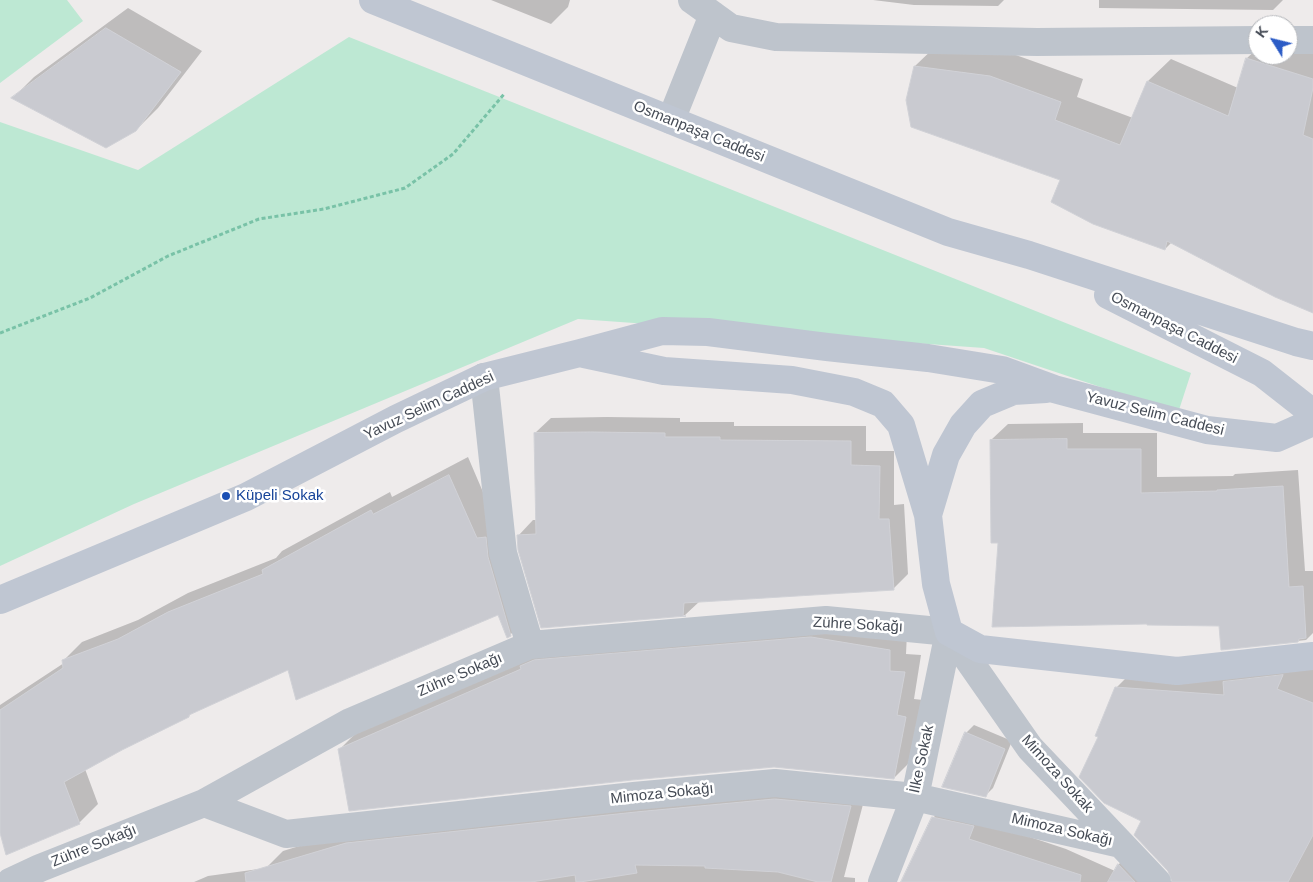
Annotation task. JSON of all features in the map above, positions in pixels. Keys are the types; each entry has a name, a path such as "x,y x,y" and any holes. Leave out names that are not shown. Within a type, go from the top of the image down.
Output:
{"street":[{"name":"Osmanpaşa Caddesi","path":"373,0 948,232 1029,255 1313,346"},
{"path":"670,120 702,8 731,28 776,37 1037,42 1248,40"},
{"path":"1298,40 1313,40"},
{"name":"Osmanpaşa Caddesi","path":"1029,255 1262,373 1313,413"},
{"path":"580,354 662,331 708,332 928,358 1002,370 1054,389"},
{"name":"Yavuz Selim Caddesi","path":"0,600 246,497 396,419 484,376 580,354 664,371 792,380 854,392 882,404 901,425 928,515"},
{"path":"484,376 503,553 530,645"},
{"path":"1054,389 1013,391 982,404 963,425 946,456 928,515 936,584 949,632 980,649 1177,671 1313,656"},
{"name":"Yavuz Selim Caddesi","path":"1054,389 1207,430 1277,438 1313,422"},
{"name":"Zühre Sokağı","path":"10,882 40,868 204,803 350,722 530,645 826,620 949,632"},
{"name":"İlke Sokak","path":"882,882 915,796 949,632"},
{"name":"Mimoza Sokak","path":"949,632 1030,748 1157,882"},
{"name":"Mimoza Sokağı","path":"204,803 286,834 634,796 775,783 915,796 1121,844"}],"path":[{"path":"0,333 90,298 168,256 259,219 324,209 405,188 453,154 530,64"}],"green space":[{"path":"0,0 67,0 83,21 0,83"},
{"path":"349,37 1191,373 1178,413 984,348 578,319 134,504 0,566 0,122 138,170"}],"building":[{"path":"106,28 181,72 136,131 106,148 11,98"},
{"path":"1246,58 1248,59 1248,65 1268,65 1313,79 1313,88 1303,135 1313,139 1313,313 1275,297 1167,241 1165,250 1093,224 1051,202 1060,180 911,127 906,100 914,66 990,76 1061,102 1055,120 1120,145 1147,81 1228,116"},
{"path":"534,433 665,433 665,437 720,437 720,440 851,441 851,465 880,466 879,519 889,519 894,590 684,603 683,616 686,616 541,628 518,550 517,535 536,534"},
{"path":"1067,439 1067,449 1141,449 1141,493 1217,491 1283,486 1289,587 1303,586 1306,638 1299,639 1298,642 1221,650 1219,626 1147,624 992,627 998,543 991,543 990,440"},
{"path":"449,475 477,538 486,537 488,557 511,636 507,638 498,615 296,700 288,670 189,715 189,717 122,750 64,782 80,824 6,855 0,833 0,710 63,668 62,660 118,639 168,612 263,574 262,570 371,510 373,514"},
{"path":"811,637 890,650 890,671 905,672 897,715 906,717 894,779 774,767 632,780 349,811 338,749 521,669 520,666 534,660"},
{"path":"1283,675 1277,689 1313,703 1313,835 1288,882 1172,882 1168,871 1134,835 1141,821 1104,803 1079,777 1098,737 1095,736 1115,687 1224,695 1223,682"},
{"path":"965,732 1005,749 986,797 942,787"},
{"path":"775,799 851,806 831,882 818,882 778,872 705,868 705,866 635,865 637,873 580,882 576,882 575,875 531,882 246,882 245,873 346,843"},
{"path":"932,817 974,826 969,839 1081,875 1080,882 901,882"},
{"path":"1118,864 1135,882 1108,882"}],"place":[{"name":"Küpeli Sokak","path":"226,496"}]}
